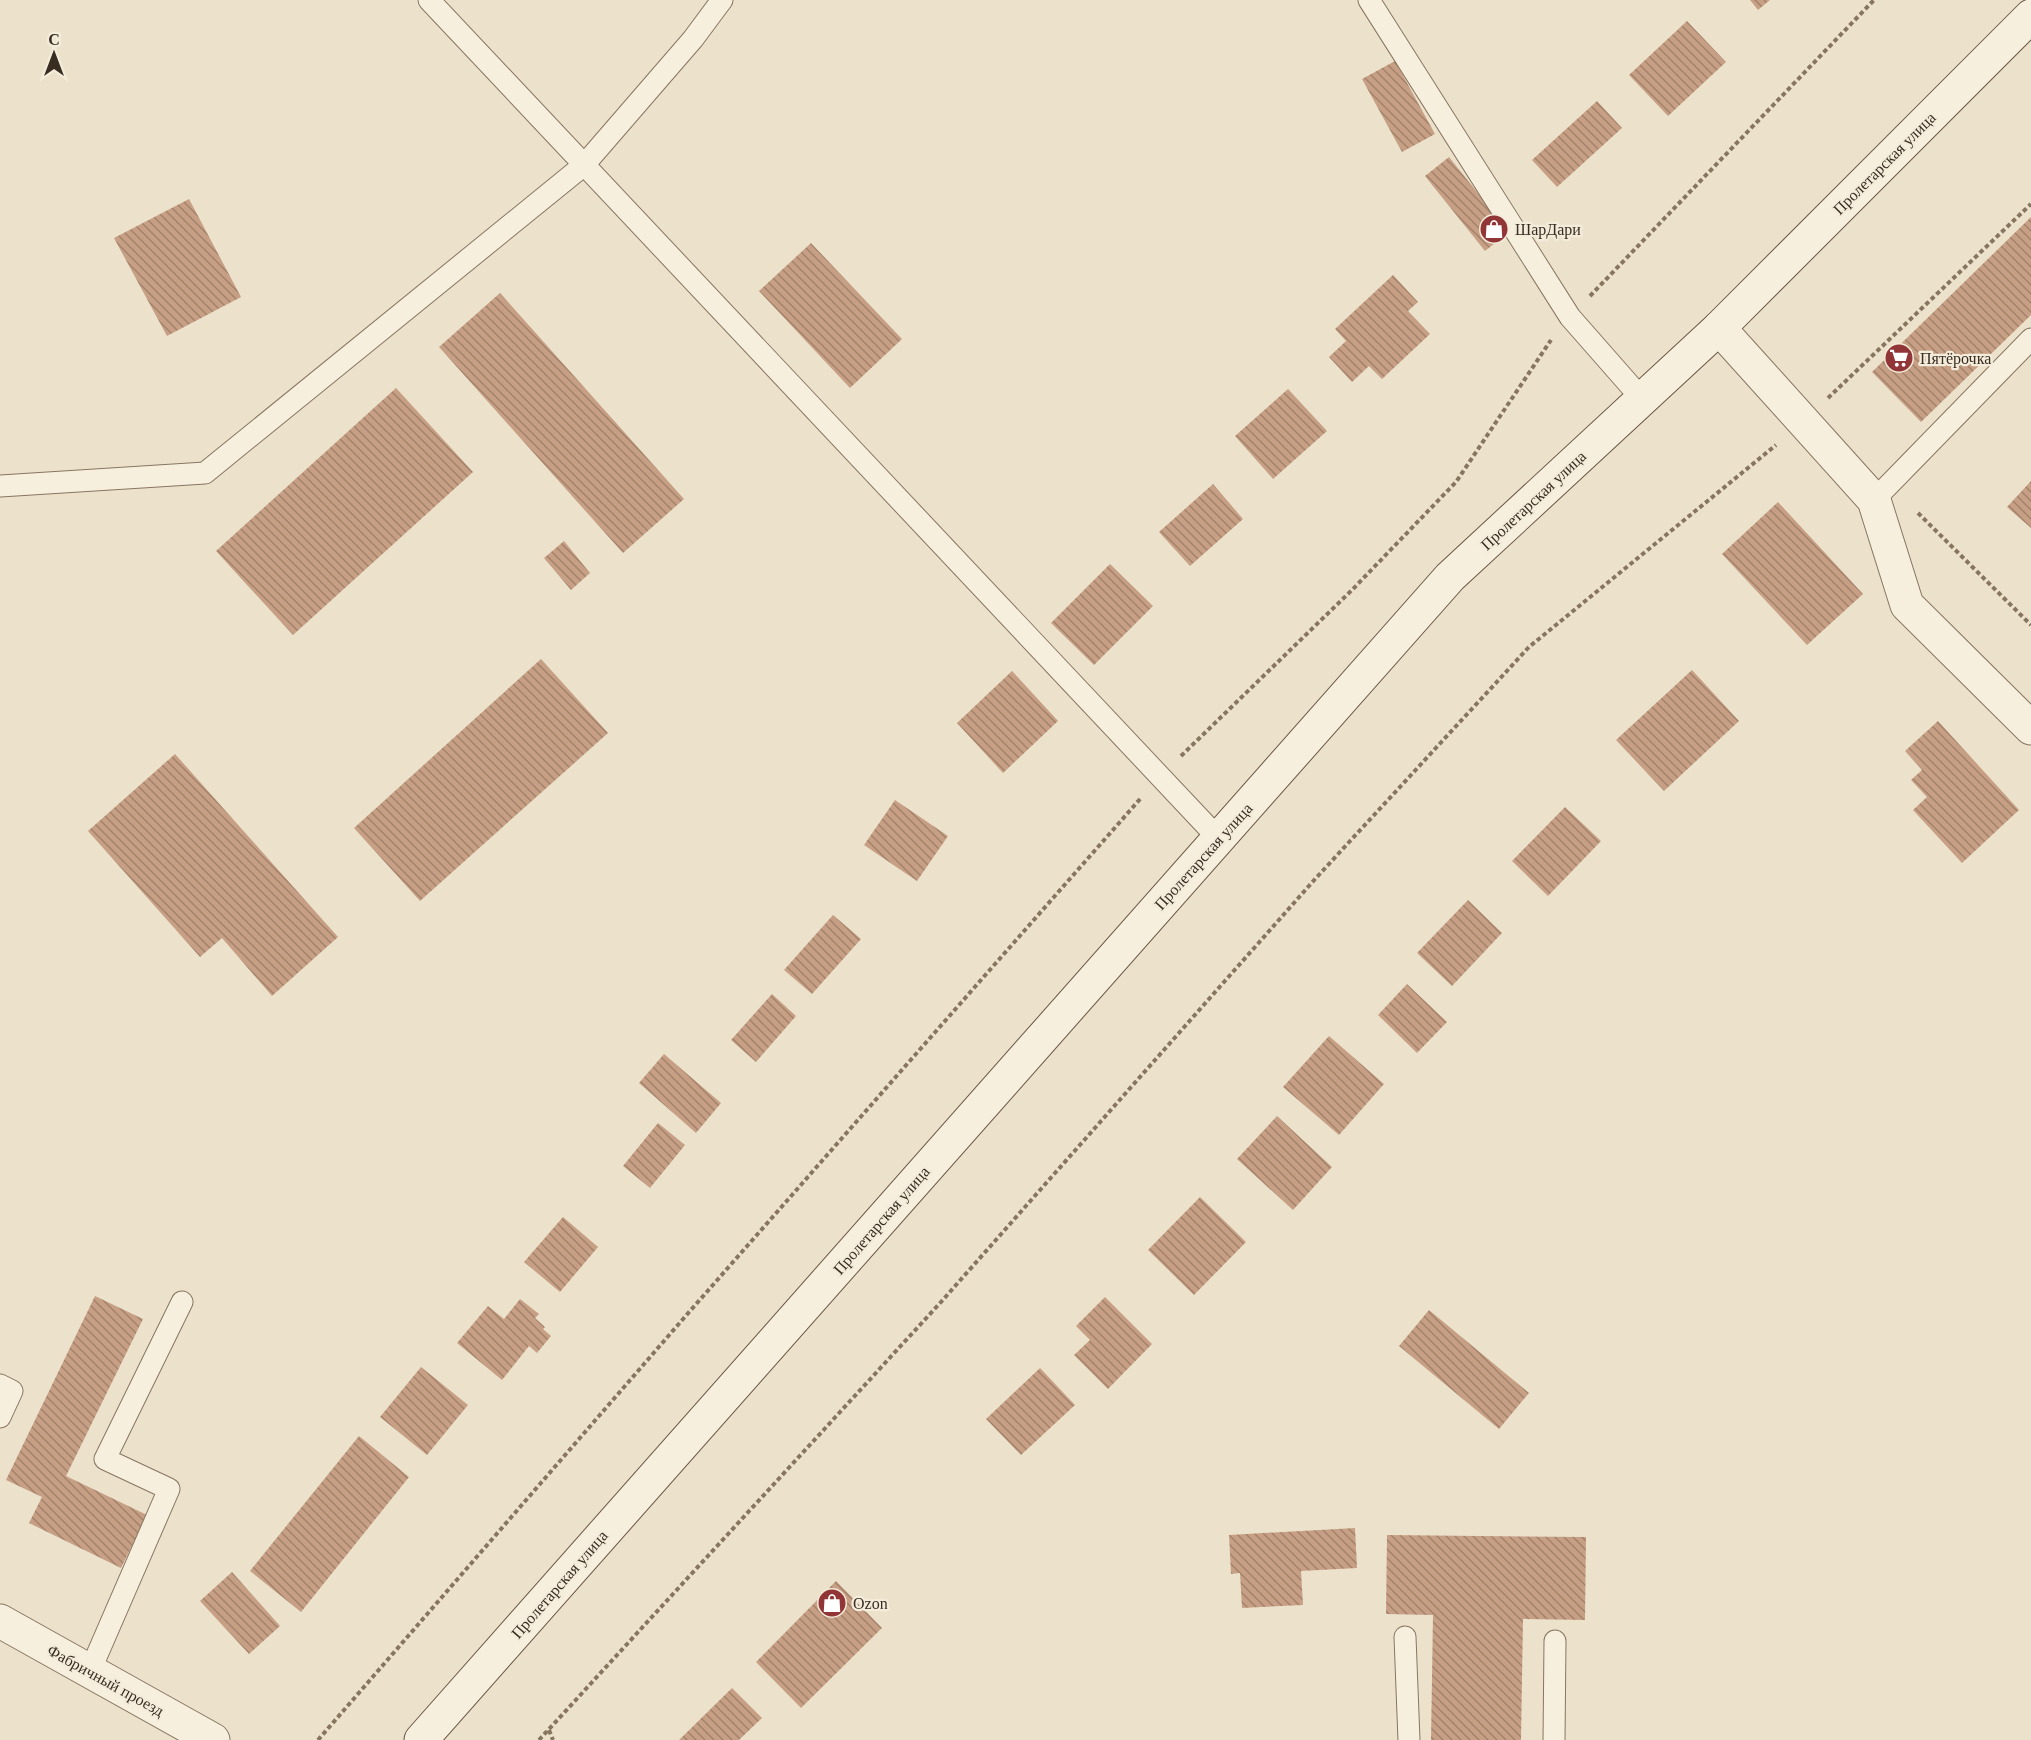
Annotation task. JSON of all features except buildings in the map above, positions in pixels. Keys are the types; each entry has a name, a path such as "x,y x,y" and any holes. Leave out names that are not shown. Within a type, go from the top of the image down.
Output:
{"main road":[{"name":"Пролетарская улица","path":"421,1740 1450,577 1719,328 2031,16"},
{"path":"1719,328 1804,422 1882,493 1907,605 2031,728"},
{"name":"Фабричный проезд","path":"0,1621 213,1740"}],"lane":[{"path":"429,0 1219,839"},
{"path":"0,486 205,473 584,165 693,39 722,0"},
{"path":"1369,0 1570,317 1642,399"},
{"path":"1882,493 2031,339"},
{"path":"90,1671 169,1489 105,1459 182,1302"},
{"path":"0,1385 12,1392 0,1417"},
{"path":"1405,1637 1409,1740"},
{"path":"1554,1740 1556,1641"}],"path":[{"path":"318,1740 690,1311 1160,777 1352,590 1456,482 1558,329 1874,0"},
{"path":"539,1740 941,1302 1324,870 1529,647 1804,422 2031,204"},
{"path":"1882,493 2031,625"},
{"path":"549,1730 554,1740"}],"place":[{"name":"ШарДари","path":"1494,229"},
{"name":"Пятёрочка","path":"1899,358"},
{"name":"Ozon","path":"832,1603"}]}
